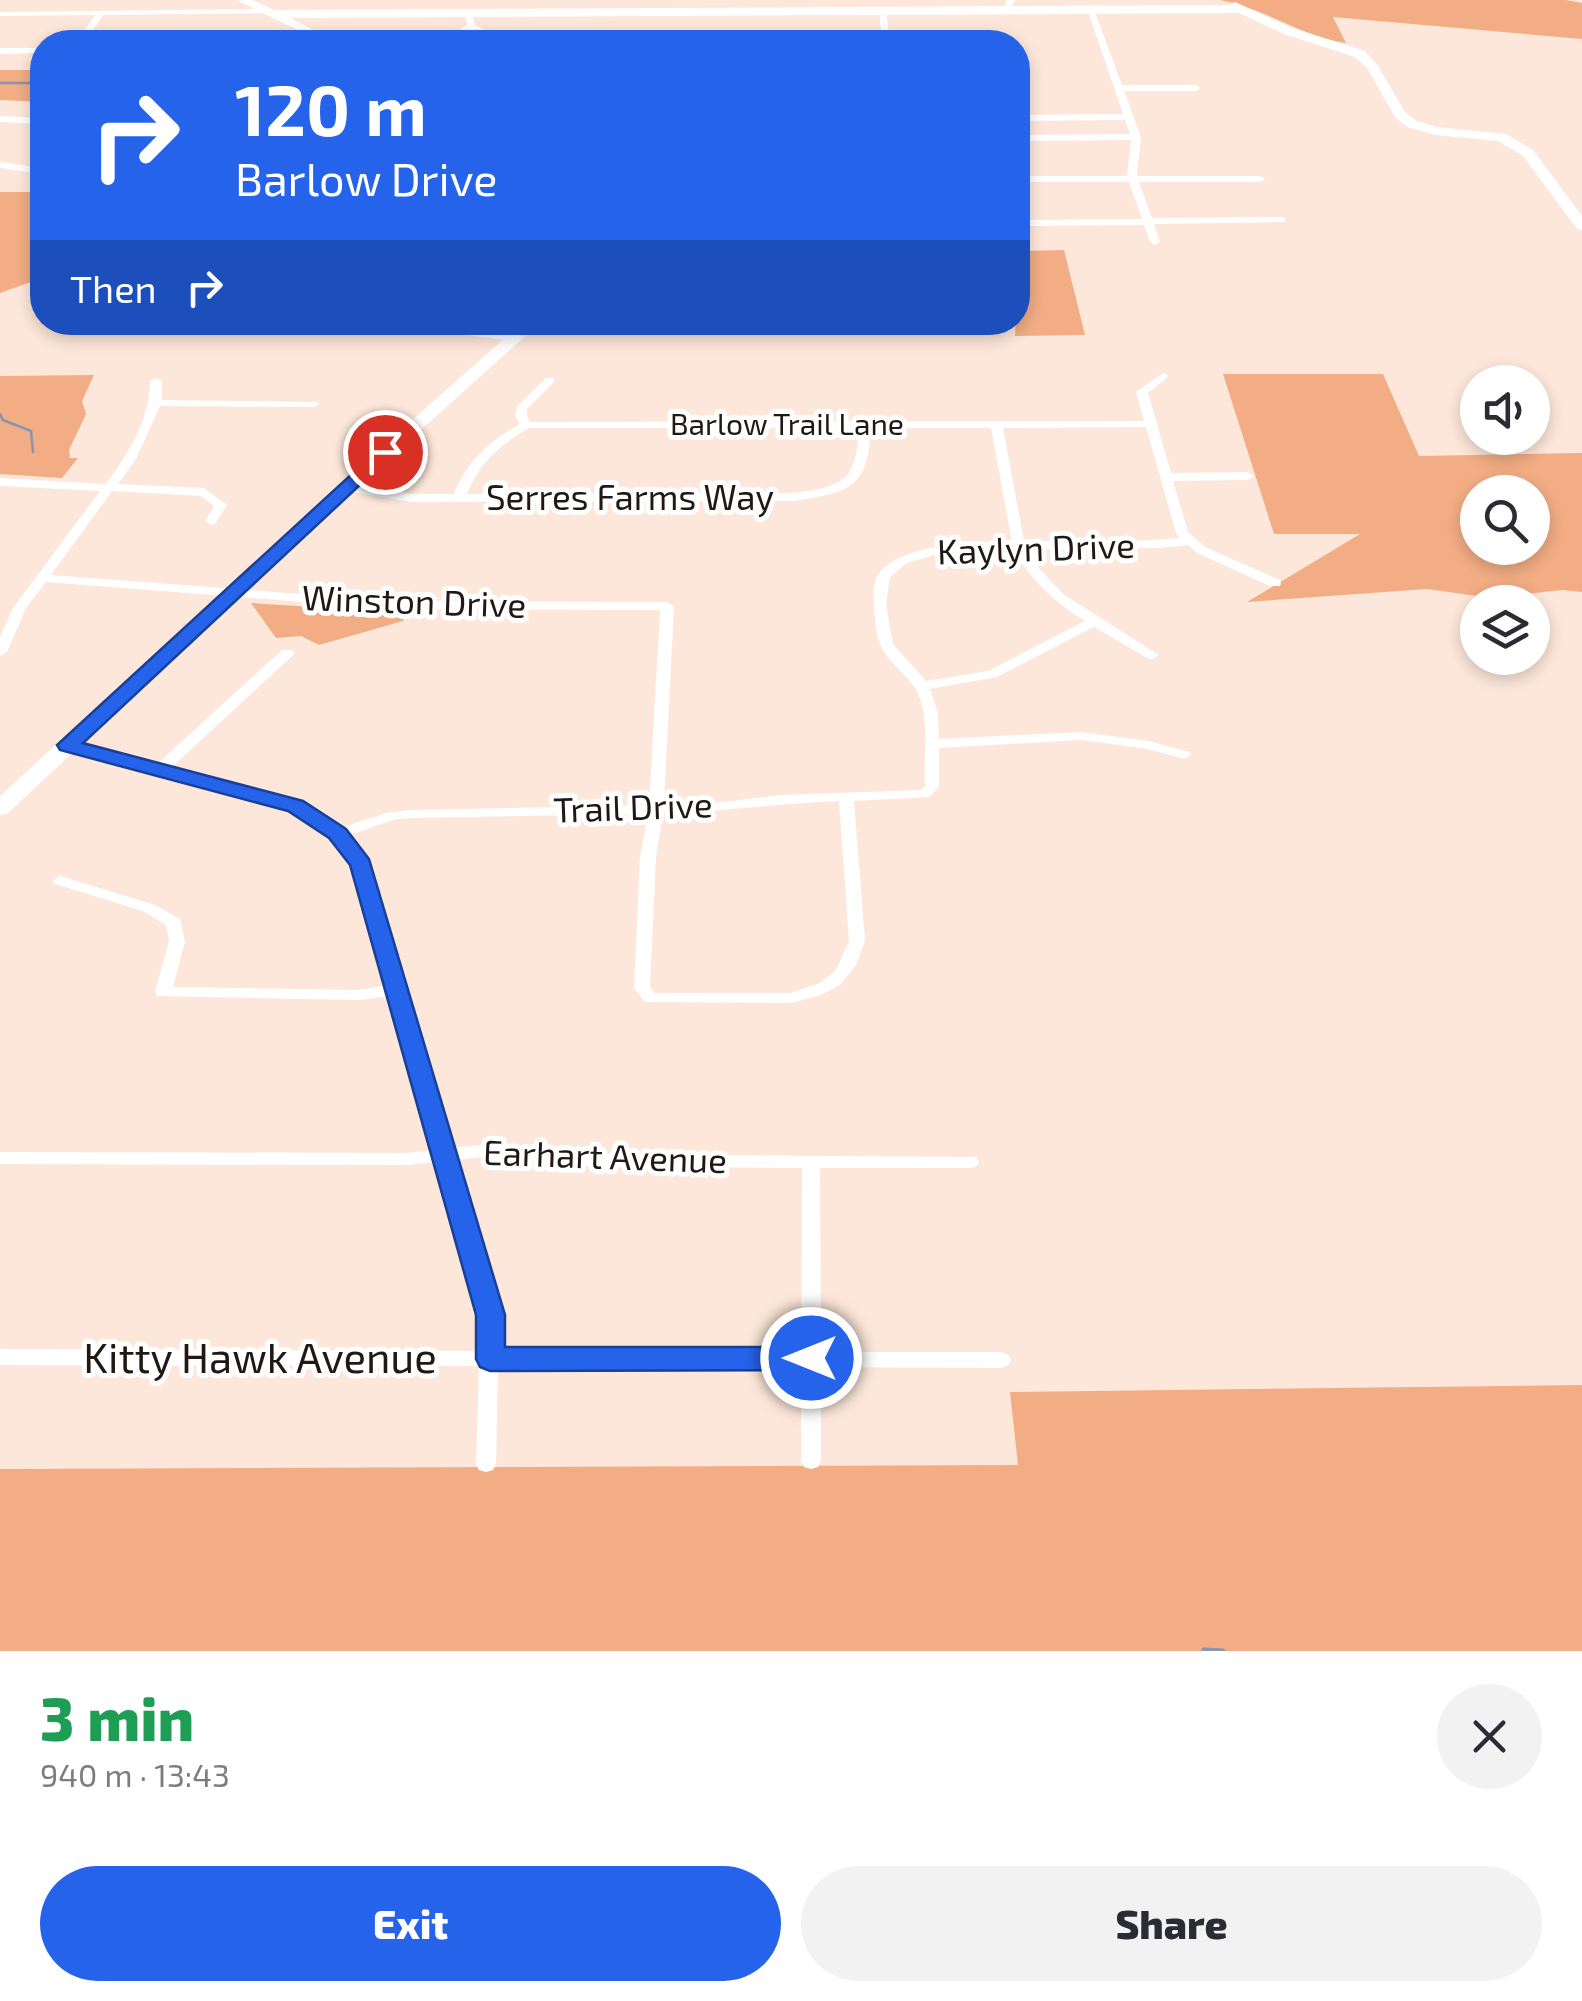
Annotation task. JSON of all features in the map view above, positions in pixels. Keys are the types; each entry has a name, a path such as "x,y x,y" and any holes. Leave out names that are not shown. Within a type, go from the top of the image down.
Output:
{"street":[{"path":"243,0 306,30"},
{"path":"1200,0 1245,9 1288,30 1360,54 1372,66 1402,116 1415,125 1497,136 1517,143 1528,152 1582,226"},
{"path":"0,14 268,12 427,6 469,20 1008,5 1090,10 1245,9"},
{"path":"1090,10 1136,136 1133,180 1155,242"},
{"path":"882,11 884,30"},
{"path":"90,30 100,14"},
{"path":"0,51 30,51"},
{"path":"1118,88 1196,88"},
{"path":"1030,118 1128,117"},
{"path":"0,118 30,120"},
{"path":"1030,138 1136,136"},
{"path":"0,165 30,169"},
{"path":"1030,178 1260,179"},
{"path":"1030,223 1281,220"},
{"path":"495,335 515,338"},
{"path":"0,808 348,486 519,335"},
{"path":"1163,376 1142,392 1178,523 1188,541 1275,583"},
{"path":"459,498 465,477 504,438 527,426 521,408 550,380"},
{"path":"0,652 20,608 130,459 156,403 156,381"},
{"path":"156,403 314,404"},
{"path":"996,424 1018,547 1035,577 1152,655"},
{"name":"Barlow Trail Lane","path":"527,426 1150,424"},
{"name":"Serres Farms Way","path":"348,486 412,498 792,497 824,493 844,485 864,464 864,425"},
{"path":"1165,476 1248,476"},
{"path":"0,482 204,492 220,504 211,520"},
{"name":"Kaylyn Drive","path":"922,686 894,657 885,640 880,585 884,576 907,557 935,549 1153,546 1188,541"},
{"name":"Winston Drive","path":"42,578 393,606 668,606 656,809"},
{"path":"1098,620 992,674 922,686 933,744 1081,736 1149,745 1184,756"},
{"path":"162,768 287,653"},
{"name":"Trail Drive","path":"338,834 409,814 656,809 917,795 931,790 928,759 933,744"},
{"path":"68,745 277,798 312,815 338,834 361,864 490,1315 486,1464"},
{"path":"656,809 648,858 642,988 651,998 790,998 811,994 843,976 853,963 858,941 846,797"},
{"path":"60,881 149,908 174,923 176,941 163,992 359,995 398,989"},
{"name":"Earhart Avenue","path":"0,1158 407,1159 492,1150 553,1160 970,1162"},
{"path":"811,1162 811,1460"},
{"name":"Kitty Hawk Avenue","path":"0,1358 1001,1360"}],"shaded area":[{"path":"1220,0 1566,0 1582,3 1582,39 1333,17 1346,43"},
{"path":"0,70 30,70 30,101 0,100"},
{"path":"0,192 30,192 30,282 0,293"},
{"path":"1064,250 1085,335 1015,336 1030,335 1030,251"},
{"path":"1223,374 1383,374 1419,456 1582,453 1582,592 1550,591 1550,585 1460,585 1460,594 1427,589 1247,602 1360,534 1274,534"},
{"path":"94,375 82,401 86,414 69,450 70,458 78,458 62,478 0,474 0,376"},
{"path":"251,603 405,613 403,621 319,645 301,636 276,638"},
{"path":"1582,1385 1582,1651 0,1651 0,1469 1018,1465 1010,1392"}],"waterway":[{"path":"0,83 30,83"},
{"path":"0,414 3,420 31,431 33,452"},
{"path":"1204,1650 1223,1651"}],"route":[{"path":"385,452 68,745 277,798 312,815 338,834 361,864 490,1315 490,1359 811,1358"}]}
